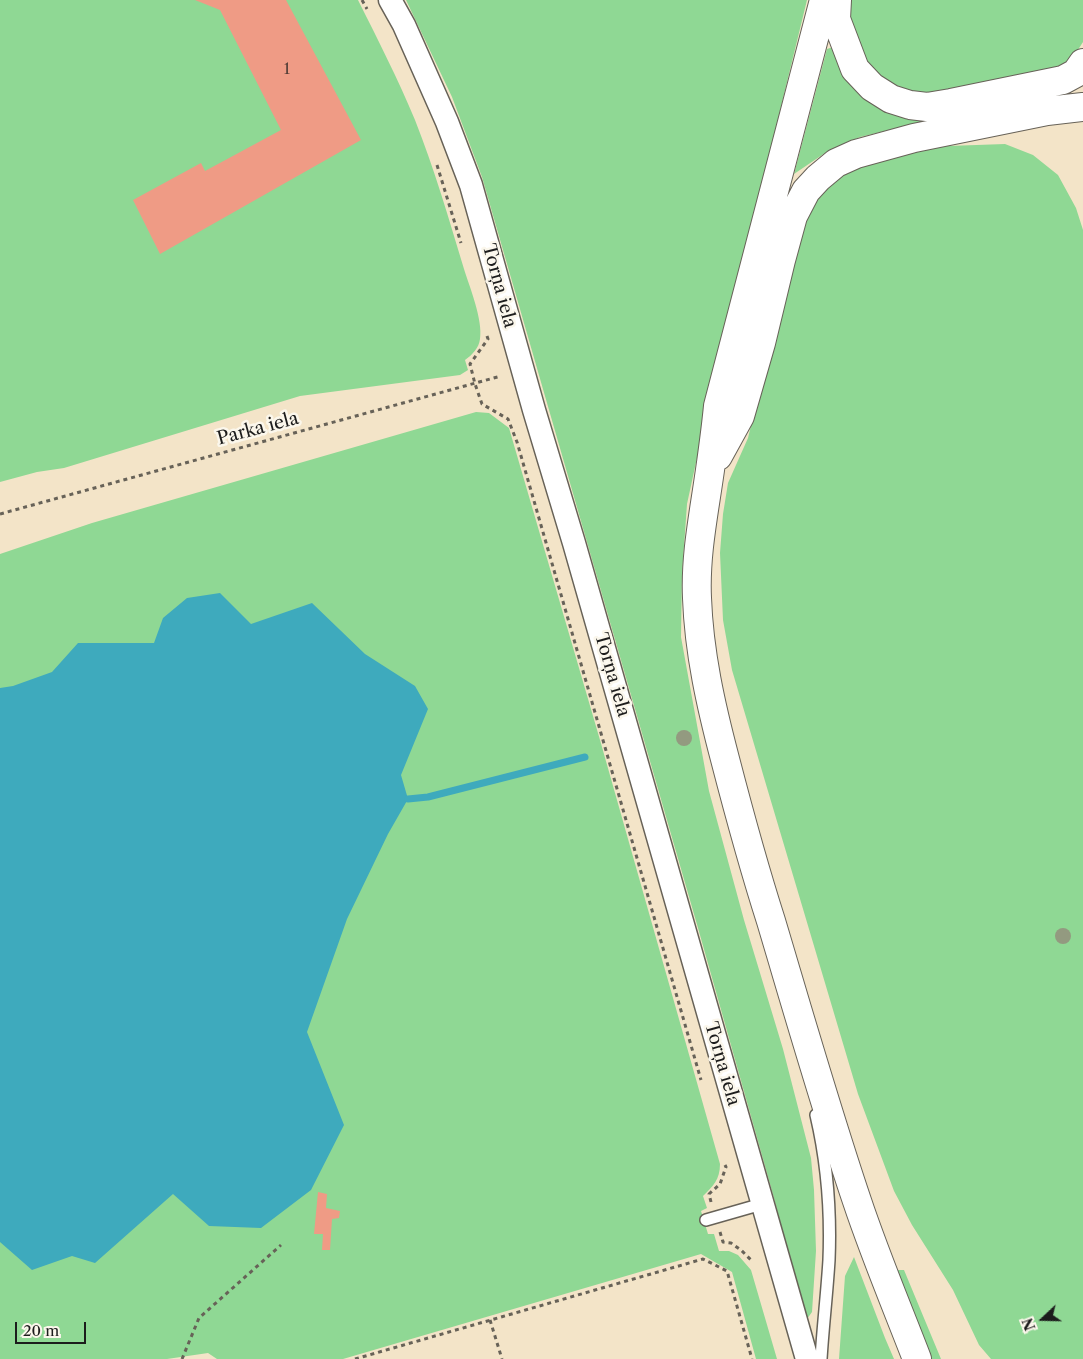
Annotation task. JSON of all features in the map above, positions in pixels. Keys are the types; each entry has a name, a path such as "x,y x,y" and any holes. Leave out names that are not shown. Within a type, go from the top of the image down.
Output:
{"main road":[{"path":"824,0 718,406 696,568 697,598 702,654 712,710 761,890 814,1068 857,1202 917,1359"},
{"path":"837,0 836,19 855,69 872,87 891,99 910,105 927,106 1076,84"},
{"path":"710,470 740,416 762,343 793,216 806,191 818,178 836,164 856,154 914,138 1047,111 1076,84"}],"street":[{"name":"Torņa iela","path":"390,0 404,25 447,122 471,185 807,1359"}],"lane":[{"path":"761,890 774,963 809,1088"},
{"path":"814,1106 822,1142 829,1202 829,1260 820,1359"},
{"path":"711,1219 762,1204"}],"path":[{"path":"362,0 370,14"},
{"path":"435,160 461,244"},
{"path":"485,329 488,339 470,364 475,384 482,404 508,419 517,442 701,1081"},
{"name":"Parka iela","path":"0,514 523,370"},
{"path":"723,1158 726,1167 720,1184 709,1194 711,1219 723,1242 731,1243 741,1250 753,1261 756,1270"},
{"path":"182,1359 199,1318 281,1245"},
{"path":"355,1359 703,1259 727,1272 752,1359"},
{"path":"490,1320 502,1359"}],"green space":[{"path":"0,0 358,0 415,120 435,175 475,304 480,323 480,339 475,351 465,360 468,370 460,375 300,396 64,468 37,472 0,482"},
{"path":"406,0 807,0 722,342 687,504 682,575 681,637 709,791 744,920 783,1049 811,1158 816,1251 812,1312 807,1319 698,928 482,177 452,97"},
{"path":"851,0 1083,0 1083,42 1072,59 1041,75 948,95 908,94 888,83 861,57 849,24"},
{"path":"833,47 864,94 1041,102 893,129 860,137 828,151 794,174 827,49"},
{"path":"1005,144 1033,155 1058,175 1076,208 1083,230 1083,1359 991,1359 979,1345 953,1290 912,1225 894,1191 858,1094 732,670 723,620 720,553 728,483 748,438 796,238 816,195 848,169 919,147"},
{"path":"476,412 489,413 509,428 720,1164 717,1179 703,1196 707,1208 701,1211 708,1234 714,1234 719,1251 729,1251 738,1255 751,1270 777,1359 756,1359 732,1272 701,1254 343,1359 217,1359 208,1353 167,1359 0,1359 0,554 92,523"},
{"path":"854,1257 894,1359 839,1359 845,1276"},
{"path":"896,1270 904,1270 941,1359 930,1359"}],"water":[{"path":"220,593 251,624 312,603 365,654 415,686 428,709 401,775 408,799 388,834 347,919 307,1032 344,1125 311,1190 261,1228 209,1226 173,1194 95,1263 72,1256 32,1270 0,1242 0,688 13,686 52,672 78,643 154,643 163,618 187,598"}],"building":[{"path":"195,0 286,0 361,140 160,254 133,200 201,163 205,171 281,130 220,10"},
{"path":"318,1192 327,1194 326,1208 340,1211 339,1218 332,1219 330,1250 322,1250 323,1234 314,1234"}],"waterway":[{"path":"408,799 428,797 585,757"}]}
